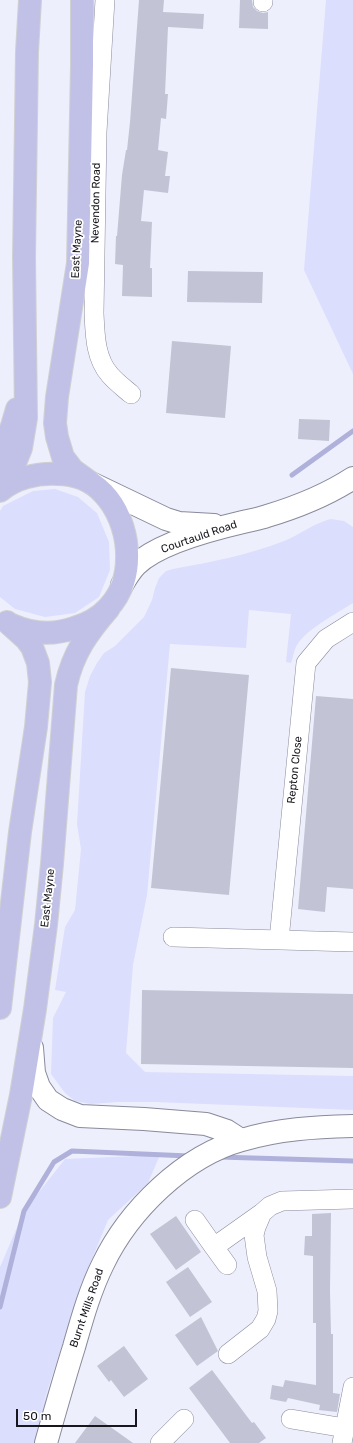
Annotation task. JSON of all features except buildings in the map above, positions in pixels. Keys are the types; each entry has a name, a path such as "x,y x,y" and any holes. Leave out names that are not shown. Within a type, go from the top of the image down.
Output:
{"main road":[{"path":"0,487 15,463 24,439 26,418 24,257 27,52 30,0"},
{"name":"East Mayne","path":"82,0 78,263 57,397 56,423 57,437 63,457 73,470 91,483"},
{"path":"0,456 12,426 25,365"},
{"path":"0,492 8,485 25,477 48,474 69,474 91,483 103,493 112,504 119,519 127,550 127,565 122,585 109,608 92,620 67,631 51,633 22,629 3,619"},
{"name":"East Mayne","path":"0,1198 21,1095 34,1009 52,864 66,685 72,665 83,640 92,626 109,608"},
{"path":"0,1008 20,832 36,727 40,682 38,663 32,647 26,639 3,619"}],"street":[{"name":"Nevendon Road","path":"105,0 97,132 94,313 95,337 103,365 110,375 131,394"},
{"name":"Courtauld Road","path":"122,585 135,566 155,552 200,534 265,517 292,508 351,482"},
{"name":"Courtauld Road","path":"91,483 166,519 201,525 219,525 243,522"},
{"name":"Repton Close","path":"279,940 306,663 326,639 353,622"},
{"path":"173,937 353,942"},
{"path":"34,1009 32,1054 34,1073 39,1087 48,1100 62,1109 80,1116 206,1124 227,1131 241,1140"},
{"name":"Burnt Mills Road","path":"46,1443 85,1308 103,1264 116,1240 130,1220 151,1197 176,1174 206,1155 241,1140 284,1130 353,1126"},
{"path":"214,1248 270,1206 282,1201 353,1199"},
{"path":"228,1354 260,1329 266,1319 268,1302 257,1257 254,1235 262,1213"},
{"path":"195,1220 227,1265"},
{"path":"291,1419 343,1436 353,1386"},
{"path":"160,1443 184,1419"}],"shaded area":[{"path":"326,0 353,0 353,374 304,270"},
{"path":"55,489 78,497 97,513 109,542 110,570 99,597 75,613 45,617 15,609 0,597 0,511 3,506 33,491"},
{"path":"331,519 344,521 353,527 353,603 308,633 297,645 291,663 286,662 291,614 249,610 246,648 170,644 147,895 133,965 126,1053 145,1072 353,1076 353,1110 155,1102 91,1104 75,1101 65,1093 51,1074 53,1018 66,992 55,990 65,927 75,910 81,849 77,824 85,692 90,676 104,653 115,646 144,617 152,600 159,578 166,571 229,558 257,550 284,541 319,523"},
{"path":"160,1155 148,1183 108,1220 85,1276 41,1410 86,1286 46,1443 0,1443 0,1267 24,1211 65,1159"}],"waterway":[{"path":"292,475 353,431"},
{"path":"0,1307 24,1211 54,1162 72,1151 189,1156"},
{"path":"219,1157 353,1161"}]}
